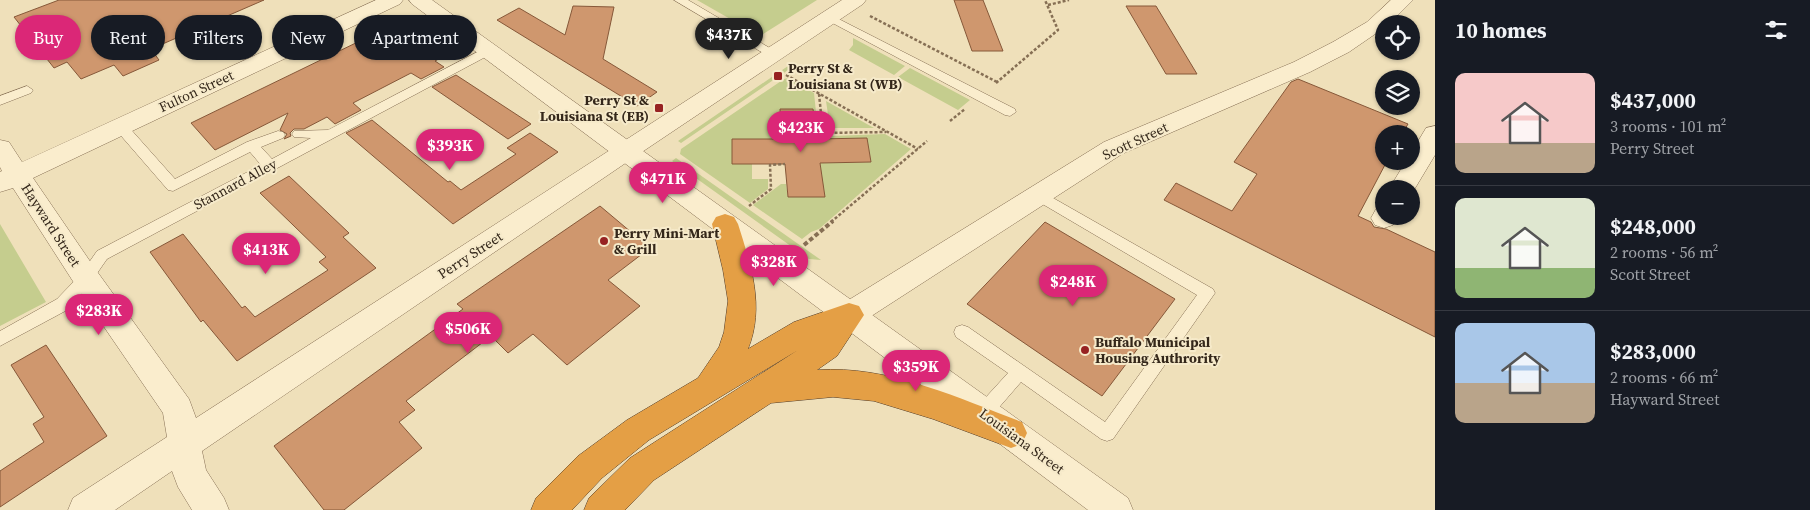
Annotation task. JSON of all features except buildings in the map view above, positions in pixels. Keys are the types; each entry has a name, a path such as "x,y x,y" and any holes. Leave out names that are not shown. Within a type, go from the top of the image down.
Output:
{"highway":[{"path":"705,390 735,346 740,322 742,304 737,266 725,224"},
{"path":"601,510 642,469 766,389 826,347 849,315"},
{"path":"548,510 590,468 638,430 804,331 849,315"},
{"path":"766,389 813,382 854,384 902,396 1011,433"}],"street":[{"name":"Fulton Street","path":"9,179 393,0"},
{"name":"Louisiana Street","path":"418,0 1116,510"},
{"name":"Scott Street","path":"849,315 1114,148 1294,71 1341,47 1374,26 1403,0"},
{"name":"Perry Street","path":"85,510 830,17 863,8"},
{"path":"1407,180 1435,134"},
{"name":"Hayward Street","path":"0,148 9,179 86,278 178,409 186,443 190,476 212,510"}],"lane":[{"path":"680,0 774,54"},
{"path":"830,17 1010,112"},
{"name":"Stannard Alley","path":"0,339 63,304 86,278 102,255 487,51"},
{"path":"0,101 26,90"},
{"path":"121,127 172,186 252,145 278,135"},
{"path":"299,134 330,134"},
{"path":"252,145 270,166"},
{"path":"962,332 1107,433 1207,292 1039,195"},
{"path":"983,413 1019,372"}],"path":[{"path":"993,85 1058,30 1045,0"},
{"path":"1048,5 1069,0"},
{"path":"863,8 997,82"},
{"path":"786,74 918,149"},
{"path":"819,94 824,133"},
{"path":"950,121 967,107"},
{"path":"817,139 824,133 887,132"},
{"path":"804,245 927,141"},
{"path":"749,206 772,189 770,165 785,164"}],"green space":[{"path":"697,0 817,0 760,36"},
{"path":"853,38 905,66 894,75 849,50 853,45"},
{"path":"788,66 791,68 681,143 678,141"},
{"path":"910,68 970,100 958,110 898,77"},
{"path":"788,78 814,93 818,131 816,131 813,109 780,109 782,139 732,139 732,164 752,164 752,179 768,179 768,189 750,203 680,154 681,149"},
{"path":"826,101 874,128 830,128"},
{"path":"885,134 911,149 819,229 802,239 753,205 781,184 786,184 788,197 824,197 820,163 871,162 867,139 831,139 831,136"},
{"path":"676,158 821,260 809,259 672,161"},
{"path":"0,224 46,302 0,326"}],"place":[{"name":"Perry St & Louisiana St (WB)","path":"778,76"},
{"name":"Perry St & Louisiana St (EB)","path":"659,108"},
{"name":"Perry Mini-Mart & Grill","path":"604,241"},
{"name":"Buffalo Municipal Housing Authrority","path":"1085,350"}]}
